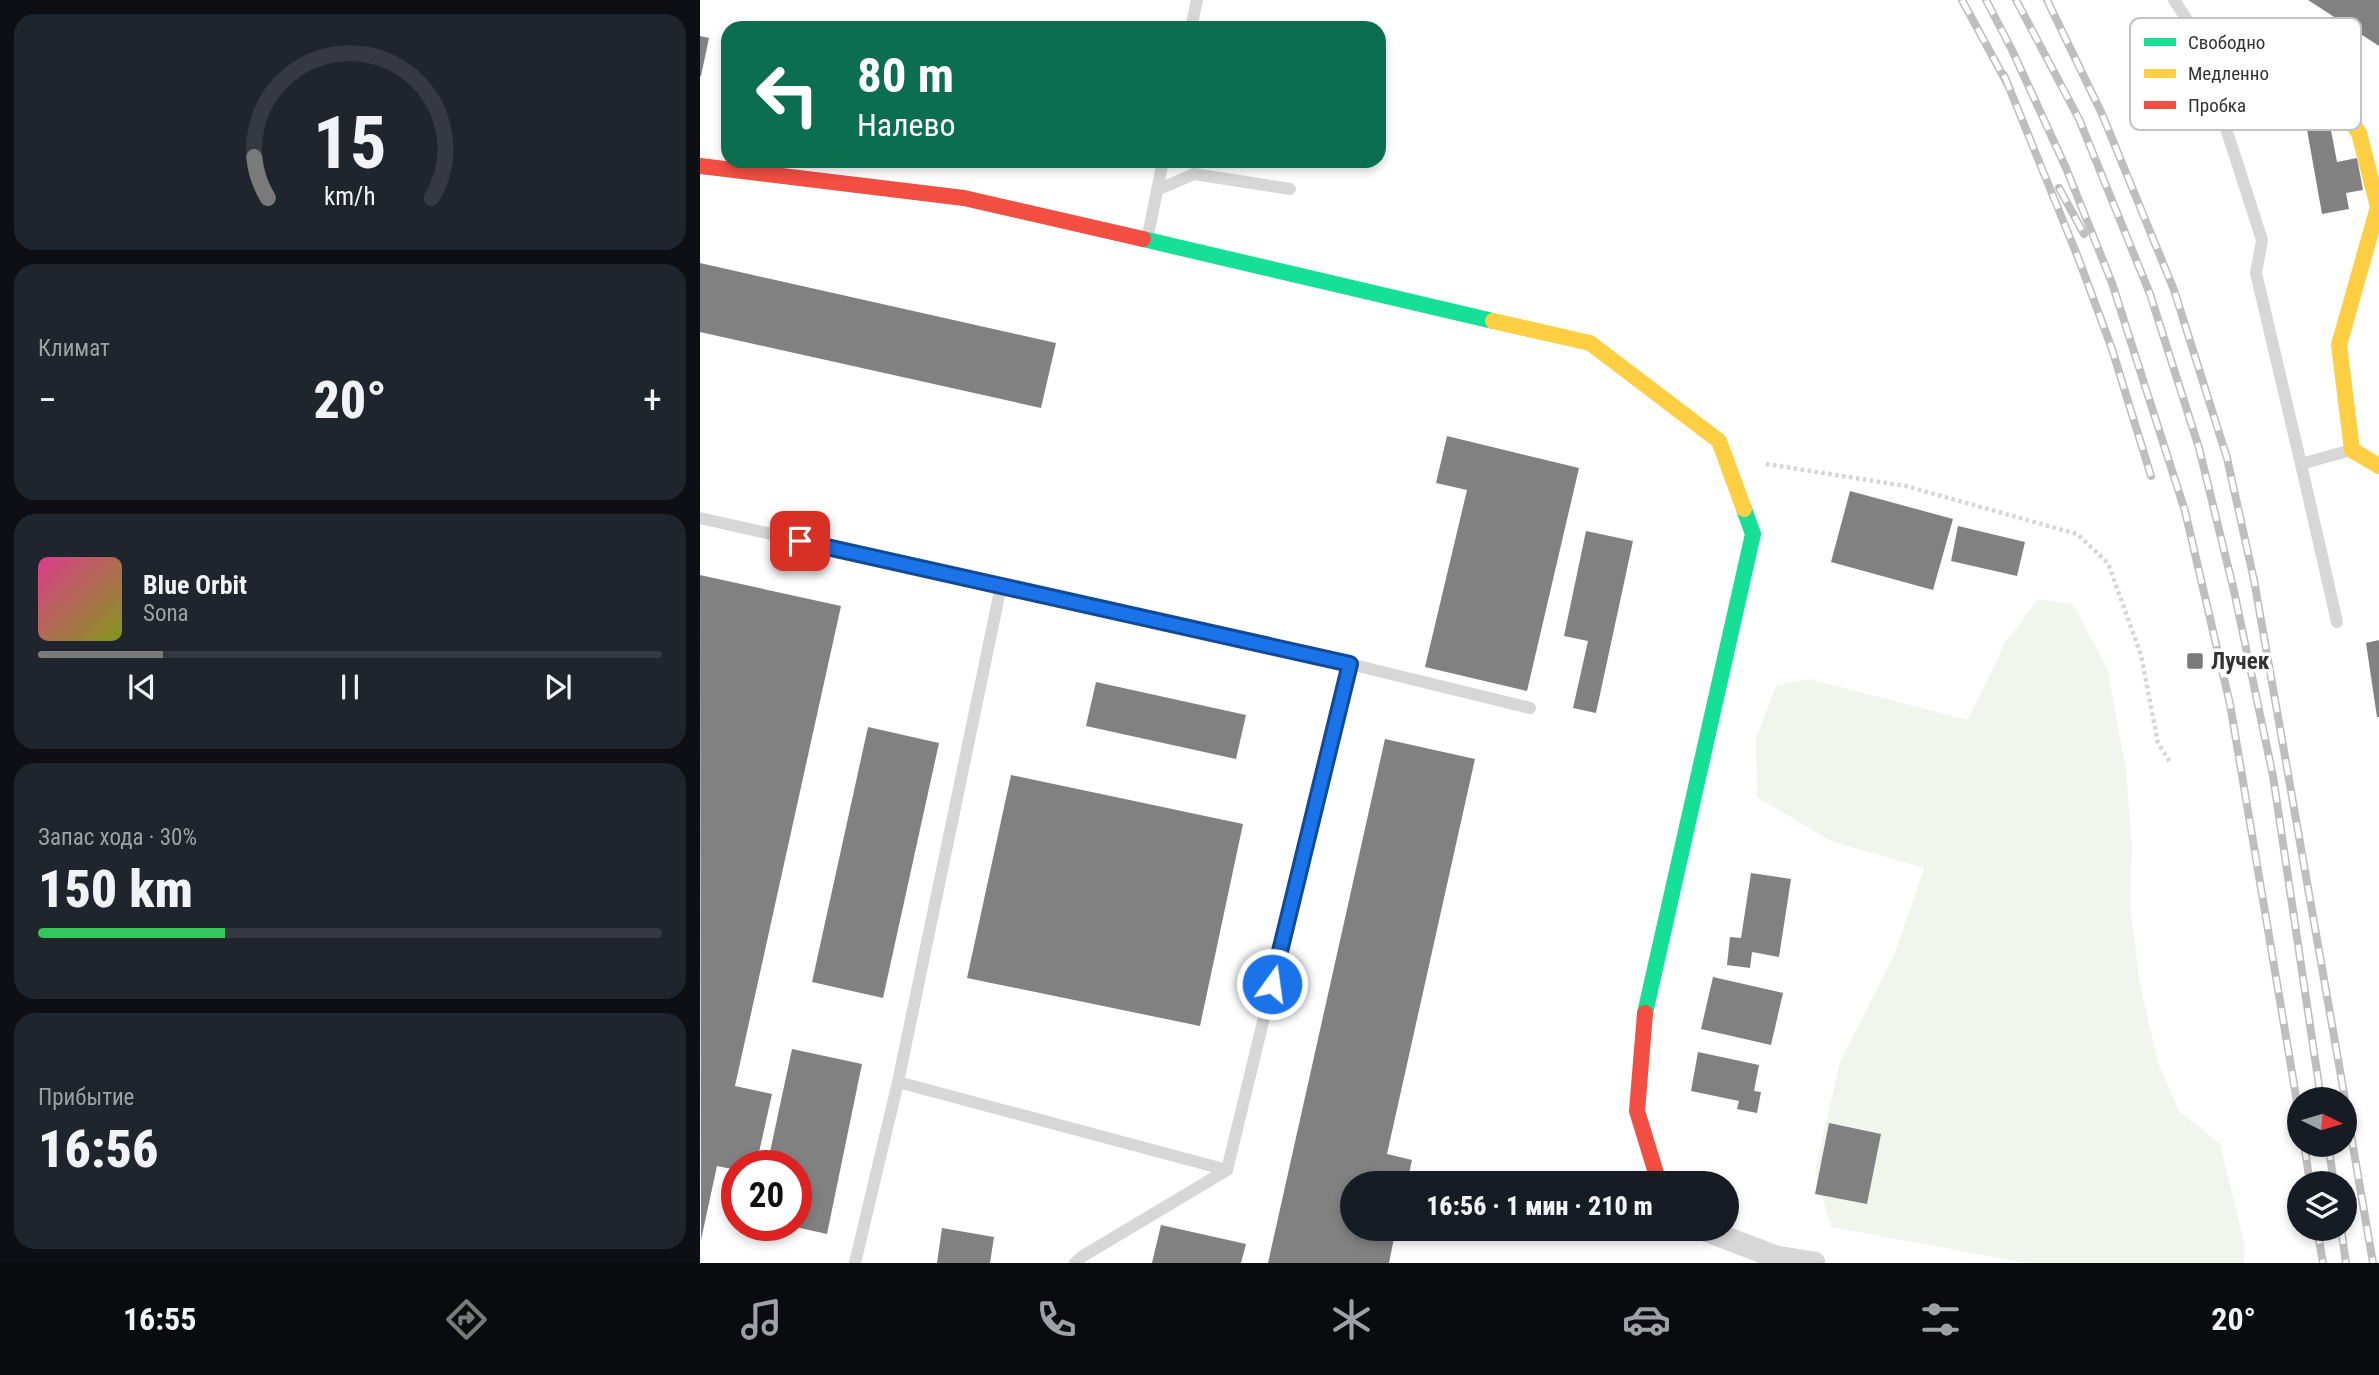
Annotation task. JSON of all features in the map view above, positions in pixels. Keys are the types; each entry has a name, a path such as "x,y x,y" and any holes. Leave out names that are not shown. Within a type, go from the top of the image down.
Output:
{"street":[{"path":"2357,130 2378,207 2339,345 2352,450 2379,466"},
{"path":"700,166 964,198 1590,343 1719,441 1753,534 1643,1024 1637,1111 1654,1171"},
{"path":"1730,1241 1775,1260 1814,1263"}],"lane":[{"path":"1192,21 1196,0"},
{"path":"2174,0 2186,18"},
{"path":"2227,130 2262,240 2256,272 2337,622"},
{"path":"1147,240 1162,168"},
{"path":"1157,190 1194,174 1290,188"},
{"path":"2301,464 2352,450"},
{"path":"700,518 1350,664 1530,708"},
{"path":"855,1263 898,1082 1001,586"},
{"path":"1074,1263 1227,1170 1350,664"},
{"path":"898,1082 1227,1170"}],"path":[{"path":"1766,464 1906,486 2077,534 2108,563 2141,655 2158,743 2170,762"}],"shaded area":[{"path":"2038,599 2073,604 2107,668 2126,769 2132,847 2130,905 2140,985 2158,1062 2179,1111 2220,1144 2245,1246 2244,1263 2027,1263 1831,1227 1815,1171 1840,1062 1895,953 1924,868 1831,841 1757,797 1756,739 1776,686 1809,679 1968,720 2005,643"}],"building":[{"path":"2308,0 2379,0 2379,46 2361,34 2361,18 2336,18"},
{"path":"700,36 709,38 701,76 700,76"},
{"path":"2307,130 2331,130 2337,162 2357,158 2363,190 2346,193 2349,209 2322,214"},
{"path":"700,263 1056,343 1041,408 700,332"},
{"path":"1447,436 1579,468 1527,691 1425,667 1467,490 1436,483"},
{"path":"1850,491 1953,519 1933,590 1831,562"},
{"path":"1958,526 2025,542 2017,576 1951,561"},
{"path":"1586,531 1633,541 1596,713 1573,708 1588,641 1564,636"},
{"path":"700,575 841,606 735,1086 772,1094 760,1150 721,1150 721,1167 717,1166 701,1240"},
{"path":"2379,640 2379,717 2377,717 2366,643"},
{"path":"1096,682 1246,715 1236,759 1086,726"},
{"path":"868,727 939,743 883,998 812,982"},
{"path":"1385,739 1475,759 1387,1154 1412,1160 1410,1171 1340,1171 1340,1241 1393,1241 1389,1263 1268,1263"},
{"path":"1011,775 1243,824 1200,1026 967,978"},
{"path":"1751,873 1791,879 1779,957 1752,952 1750,968 1727,965 1730,937 1741,938"},
{"path":"1713,977 1783,993 1771,1045 1701,1029"},
{"path":"792,1049 862,1064 827,1234 812,1231 812,1150 770,1150"},
{"path":"1698,1052 1759,1065 1754,1091 1761,1092 1757,1113 1737,1109 1739,1101 1691,1091"},
{"path":"1829,1123 1881,1134 1867,1204 1815,1194"},
{"path":"1161,1225 1246,1244 1241,1263 1152,1263"},
{"path":"942,1228 994,1237 990,1263 937,1263"}],"railway":[{"path":"1962,0 2008,85"},
{"path":"1986,0 2066,168 2112,283 2185,511 2230,704 2294,1087"},
{"path":"2016,0 2079,119 2150,294 2199,448 2234,591 2273,776 2319,1087"},
{"path":"2047,0 2102,114 2174,290 2227,458 2254,580 2343,1087"},
{"path":"2004,75 2112,349 2151,476"},
{"path":"2059,188 2084,234"},
{"path":"2306,1157 2308,1171"},
{"path":"2330,1157 2332,1171"},
{"path":"2355,1157 2373,1263"},
{"path":"2319,1241 2323,1263"},
{"path":"2343,1241 2346,1263"}],"traffic: fast":[{"path":"1143,239 1493,321"},
{"path":"1645,1013 1753,534 1744,509"}],"traffic: slow":[{"path":"2357,130 2378,207 2339,345 2352,450 2379,466"},
{"path":"1493,321 1590,343 1719,441 1744,509"}],"traffic: jam":[{"path":"700,166 964,198 1143,239"},
{"path":"1645,1013 1637,1111 1655,1171"}],"place":[{"name":"Лучек","path":"2195,661"}],"route":[{"path":"800,541 1350,664 1272,984"}]}
